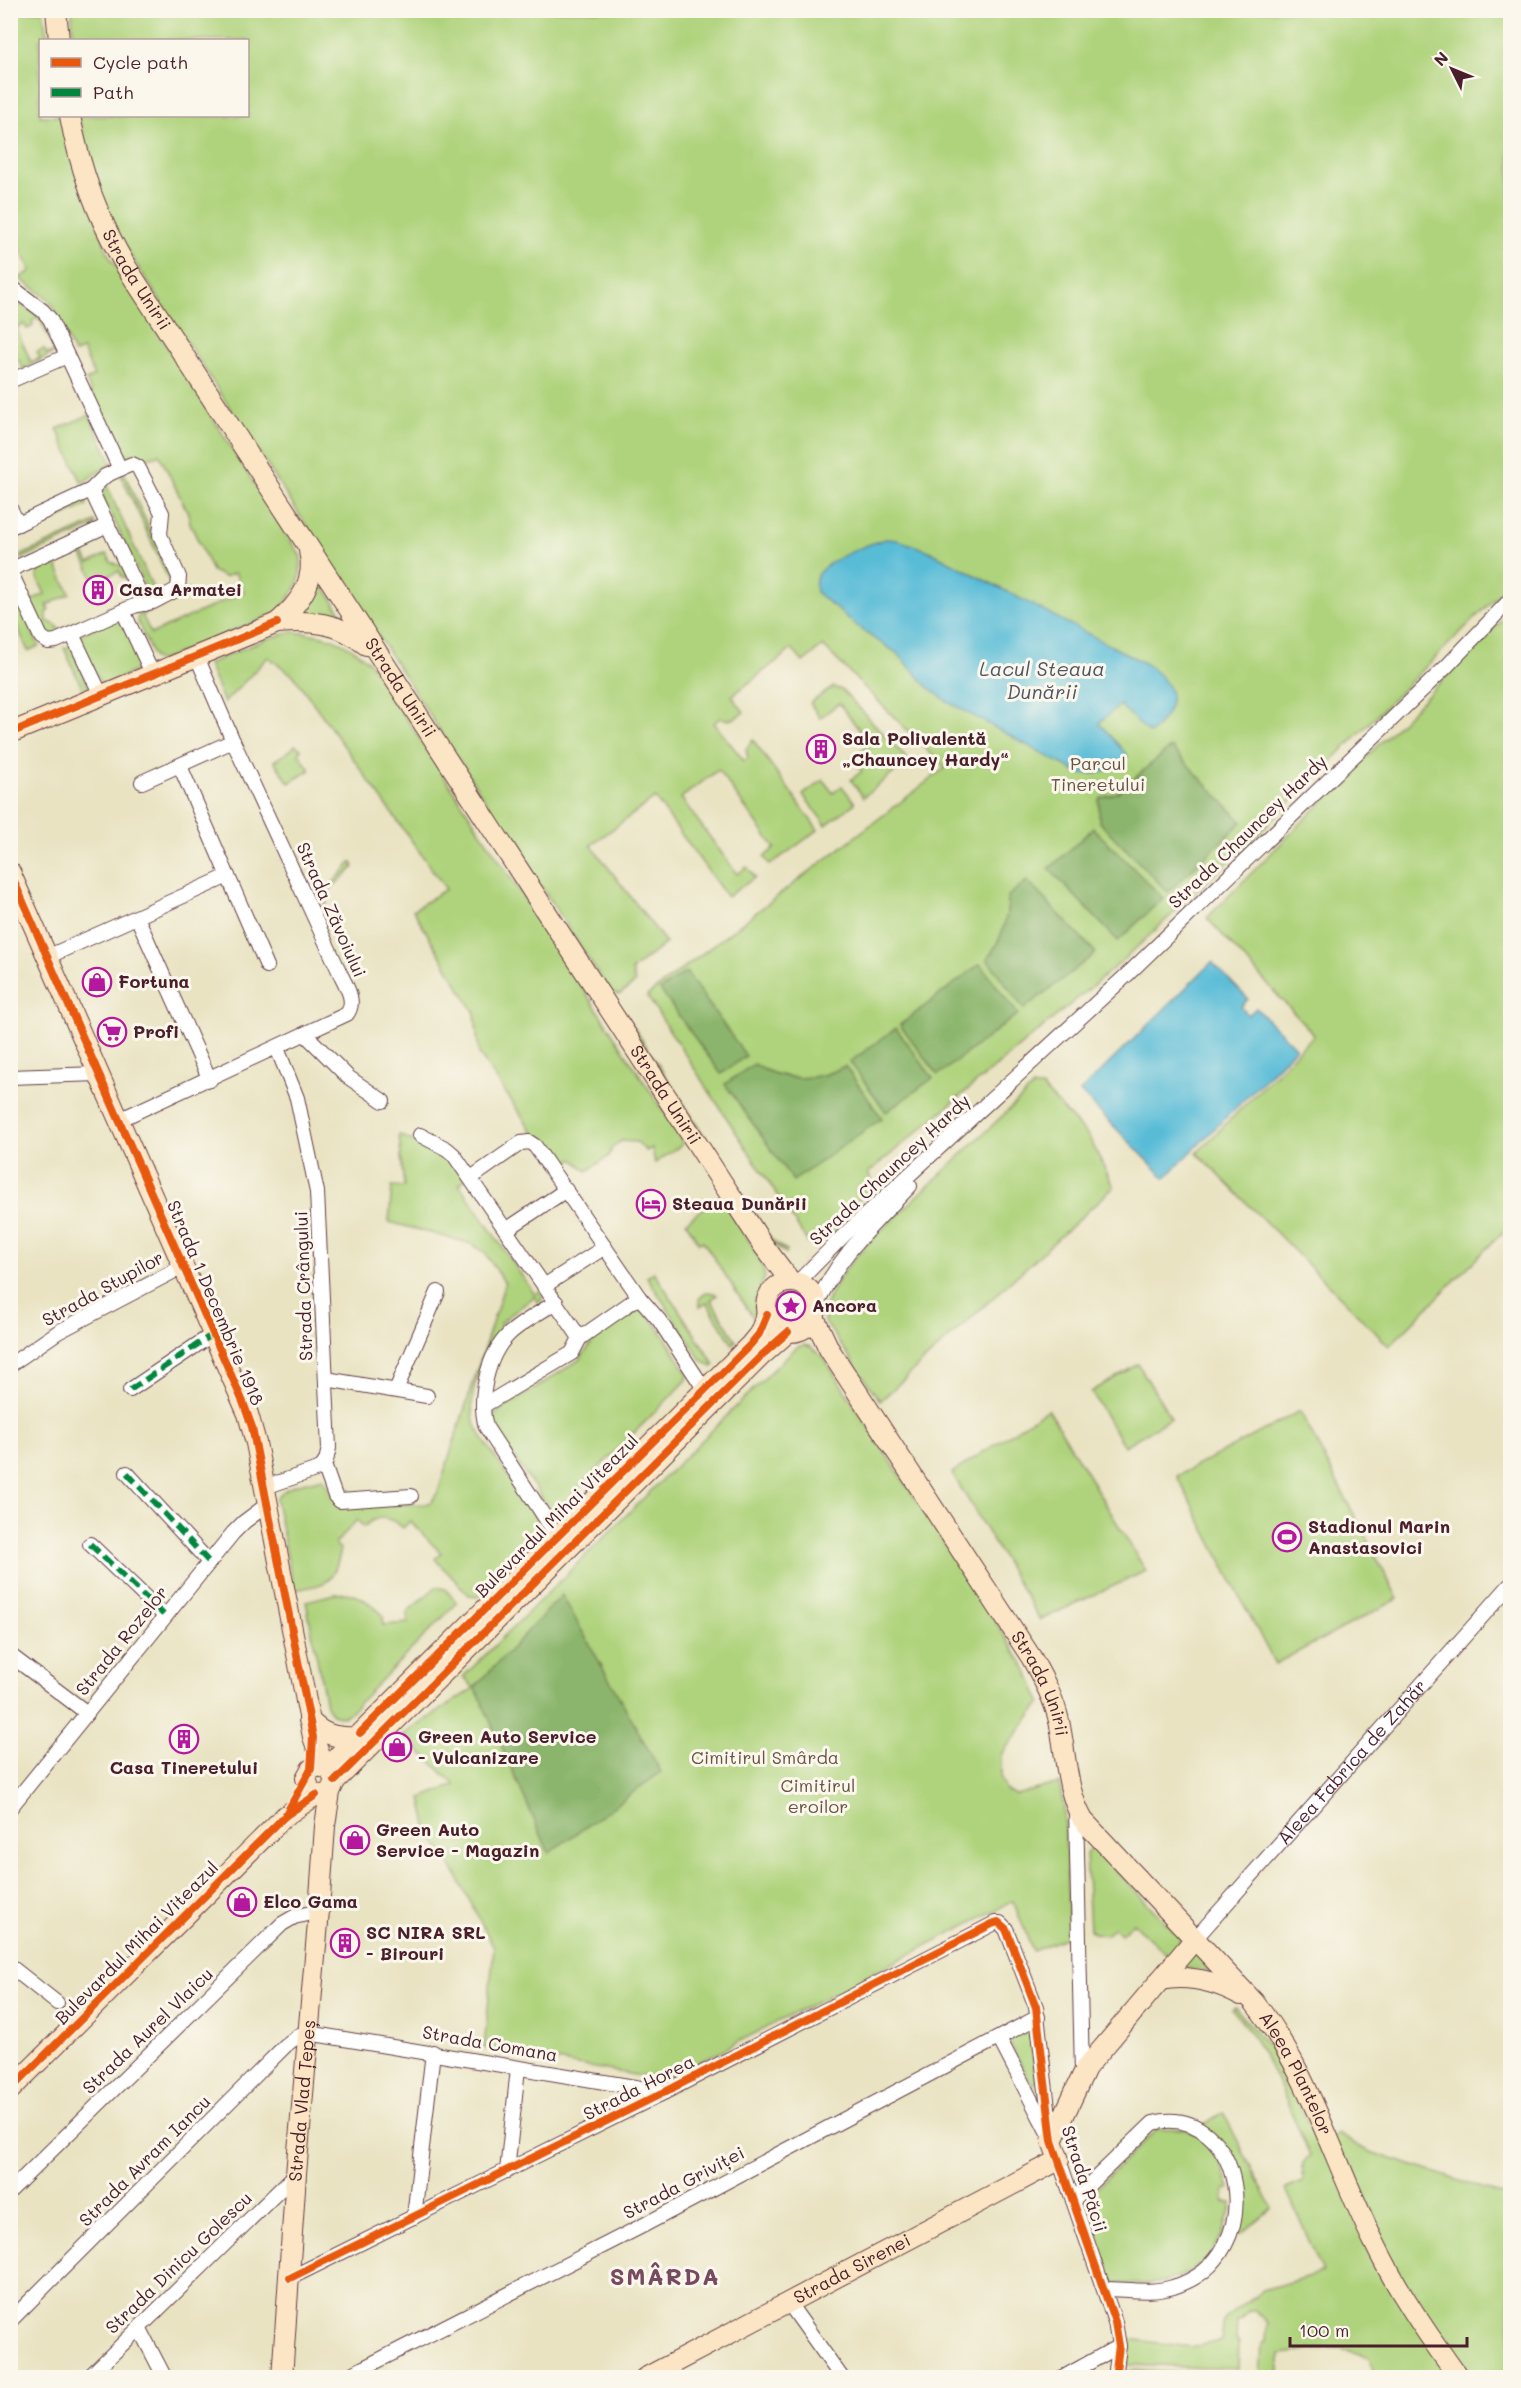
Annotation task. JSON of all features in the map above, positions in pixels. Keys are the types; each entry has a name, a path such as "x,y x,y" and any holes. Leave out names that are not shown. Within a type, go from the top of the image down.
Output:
{"main road":[{"path":"56,10 59,39"},
{"name":"Strada Unirii","path":"70,117 86,178 113,245 763,1245 771,1268 787,1284"},
{"path":"278,623 293,608 307,586 312,564 308,547"},
{"path":"10,733 278,623 312,621 341,628 356,636 384,665"},
{"name":"Strada 1 Decembrie 1918","path":"10,872 250,1420 267,1495 321,1781"},
{"path":"792,1332 805,1328 815,1311 810,1290 787,1284 767,1300 767,1314 775,1326 829,1349"},
{"name":"Strada Unirii","path":"815,1311 829,1349 1044,1680 1059,1719 1076,1808"},
{"name":"Bulevardul Mihai Viteazul","path":"321,1781 356,1737 757,1337 767,1314"},
{"name":"Bulevardul Mihai Viteazul","path":"10,2090 321,1781 761,1356 792,1332"},
{"path":"311,1728 333,1736 356,1737"},
{"name":"Strada Vlad Țepeș","path":"282,2378 296,2174 320,1911 325,1826 321,1781"},
{"name":"Aleea Plantelor","path":"1076,1808 1091,1831 1254,2002 1275,2032 1298,2072 1383,2260 1459,2378"},
{"path":"1052,2141 1082,2074 1194,1940"},
{"path":"1160,1980 1174,1977 1199,1979 1223,1986 1254,2002"},
{"name":"Strada Păcii","path":"1052,2141 1059,2160"},
{"name":"Strada Sirenei","path":"645,2378 665,2373 788,2302 1059,2160"}],"street":[{"path":"10,286 48,315 120,469"},
{"path":"10,381 66,356"},
{"path":"10,508 14,526 91,490 105,476 132,464 139,469 162,513 160,535 180,582 176,591 123,611 53,642 43,639 10,571 108,525"},
{"path":"91,490 145,604"},
{"name":"Strada Chauncey Hardy","path":"787,1284 1008,1086 1123,978 1447,666 1510,600"},
{"path":"123,611 153,675"},
{"path":"72,634 101,695"},
{"name":"Strada Zăvoiului","path":"119,1120 277,1048 347,1014 351,1008 351,999 197,657"},
{"path":"142,782 233,741"},
{"path":"180,765 267,966"},
{"path":"47,957 228,876"},
{"path":"137,917 210,1080"},
{"path":"305,1034 348,1077 383,1101"},
{"name":"Strada Crângului","path":"277,1048 297,1098 317,1192 329,1448 324,1465"},
{"path":"10,1077 98,1074"},
{"name":"Strada Chauncey Hardy","path":"815,1311 829,1279 843,1257 1008,1086"},
{"path":"420,1135 451,1151 580,1338"},
{"path":"471,1178 522,1143 529,1142 536,1146 639,1297 659,1320 705,1390"},
{"path":"506,1230 566,1190"},
{"path":"544,1286 605,1247"},
{"name":"Strada Stupilor","path":"10,1365 58,1332 184,1266"},
{"path":"396,1390 438,1292"},
{"path":"483,1406 572,1353 580,1338 639,1297"},
{"path":"556,1302 505,1338 490,1368 483,1406 486,1427 557,1536"},
{"path":"130,1390 213,1334"},
{"path":"326,1379 427,1396"},
{"path":"267,1495 324,1465 335,1496 340,1501 411,1496"},
{"path":"127,1473 210,1562"},
{"name":"Strada Rozelor","path":"10,1808 165,1616 267,1495"},
{"path":"90,1544 165,1616"},
{"name":"Aleea Fabrica de Zahăr","path":"1194,1940 1510,1585"},
{"path":"10,1655 87,1713"},
{"name":"Strada Unirii","path":"1076,1808 1082,2074"},
{"name":"Strada Aurel Vlaicu","path":"10,2191 282,1924 294,1917 320,1911"},
{"name":"Strada Păcii","path":"1000,1923 1006,1929 1034,1997 1052,2141"},
{"name":"Strada Horea","path":"290,2278 665,2092 992,1924 1000,1923"},
{"path":"10,1966 57,2003"},
{"name":"Strada Griviței","path":"344,2378 644,2225 1038,2017"},
{"name":"Strada Comana","path":"308,2033 665,2092"},
{"name":"Strada Avram Iancu","path":"10,2321 286,2045 299,2035 308,2033"},
{"path":"999,2038 1052,2141"},
{"path":"414,2217 433,2052"},
{"path":"507,2171 518,2068"},
{"path":"1073,2200 1153,2123 1164,2121 1180,2122 1206,2135 1219,2149 1232,2174 1236,2199 1235,2222 1226,2246 1218,2259 1184,2283 1171,2288 1105,2289"},
{"name":"Strada Păcii","path":"1059,2160 1115,2322 1119,2346 1115,2378"},
{"name":"Strada Dinicu Golescu","path":"88,2378 296,2174"},
{"path":"788,2302 842,2378"},
{"path":"139,2328 165,2378"},
{"path":"1062,2378 1119,2346"}],"green space":[{"path":"11,11 43,11 48,39 39,39 39,117 61,117 108,254 301,557 300,577 294,591 279,612 159,661 154,659 137,620 140,611 189,590 191,594 142,615 151,634 244,592 235,573 224,577 212,571 190,523 188,513 159,454 136,458 127,455 118,446 86,380 94,376 83,350 74,353 53,306 47,298 19,278 31,271 11,229"},
{"name":"Parcul Tineretului","path":"72,11 1510,11 1510,583 1256,836 1121,962 868,1173 875,1186 853,1205 858,1211 833,1235 809,1244 647,996 945,768 823,646 803,662 792,649 732,696 744,712 733,719 720,718 714,723 744,761 748,758 746,749 753,740 818,830 770,865 764,857 775,848 718,770 681,798 737,874 747,867 755,877 727,897 655,798 591,845 666,943 632,970 635,983 619,995 610,992 120,239 95,182 78,117 249,117 249,39 73,39"},
{"path":"10,298 45,320 58,351 23,369 19,360 11,363 11,330 16,328 11,317","holes":["39,318 55,351 47,354 44,349 37,352 40,358 31,362 16,328 24,324 27,329 33,326 32,321"]},
{"path":"89,415 112,463 82,483 57,429"},
{"path":"124,473 175,585 172,587 121,475"},
{"path":"105,482 156,595 150,597 98,485"},
{"path":"84,497 87,505 12,540 11,531"},
{"path":"95,522 96,525 21,559 20,556"},
{"path":"79,543 89,563 107,554 111,562 124,567 135,590 129,604 110,613 107,608 131,596 128,591 131,585 119,571 95,582 79,549 54,560 70,594 47,605 49,610 47,621 56,625 59,630 82,619 84,625 49,639 29,601 45,594 37,577 38,566"},
{"path":"320,580 344,618 341,620 301,611 315,581"},
{"path":"10,583 39,646 28,651 11,612"},
{"path":"1510,612 1510,1225 1389,1346 1197,1153 1314,1035 1207,918"},
{"path":"120,617 144,667 102,686 79,640 81,634"},
{"path":"292,632 315,634 334,640 352,649 370,663 683,1144 655,1163 652,1148 646,1151 637,1142 621,1141 612,1148 609,1156 587,1171 573,1159 557,1167 479,1054 475,1013 413,910 446,889 294,676 268,657 224,703 208,664 266,639"},
{"path":"64,648 72,649 89,688 85,694"},
{"path":"833,687 842,690 909,761 863,797 851,780 862,771 852,759 870,744 839,703 820,718 810,703"},
{"path":"295,745 301,749 299,754 310,770 289,783 274,761"},
{"path":"1171,747 1242,822 1168,892 1099,822 1099,799 1118,792"},
{"path":"823,780 833,793 842,786 855,803 826,825 803,795"},
{"path":"1093,828 1163,898 1118,941 1049,869"},
{"path":"352,862 354,867 322,897 327,903 324,904 316,890 322,895"},
{"path":"1027,881 1096,953 1024,1009 987,959 1003,930 1008,896"},
{"path":"980,964 1018,1014 938,1075 900,1025"},
{"path":"686,972 746,1056 721,1074 660,990"},
{"path":"624,1012 771,1239 787,1250 786,1253 772,1244 622,1014"},
{"path":"896,1028 933,1078 886,1112 850,1062"},
{"path":"754,1064 776,1074 799,1078 822,1075 845,1066 882,1118 793,1181 725,1084"},
{"path":"1033,1087 1042,1087 1089,1137 1114,1187 880,1401 825,1322 824,1313 832,1292 867,1244"},
{"path":"399,1135 446,1155 466,1179 459,1184 535,1295 541,1290 543,1294 539,1303 534,1297 500,1323 504,1329 479,1372 472,1409 474,1421 482,1438 544,1530 542,1536 478,1597 470,1596 435,1559 441,1553 410,1521 403,1528 384,1518 374,1520 364,1527 357,1520 335,1544 341,1550 331,1577 322,1584 294,1590 276,1500 279,1495 290,1488 323,1478 339,1505 425,1504 431,1502 438,1492 505,1283 485,1253 472,1244 389,1222 392,1186 404,1187"},
{"path":"719,1196 753,1247 763,1267 765,1277 755,1300 754,1319 703,1241 699,1243 686,1222"},
{"path":"654,1272 715,1365 712,1367 701,1360 647,1277"},
{"path":"706,1292 717,1295 711,1300 736,1341 733,1345 707,1303 700,1307 699,1299"},
{"path":"790,1292 800,1296 804,1306 800,1316 790,1320 780,1316 776,1306 780,1296"},
{"path":"635,1308 642,1311 657,1327 688,1375 687,1380 555,1512 552,1512 493,1427 495,1414 579,1360 599,1333"},
{"name":"Cimitirul Smârda","path":"804,1345 811,1347 823,1357 1027,1670 1041,1702 1001,1755 1001,1779 1006,1791 1016,1795 1059,1783 1064,1807 1069,1936 1033,1951 1013,1901 666,2079 484,2048 494,1948 456,1874 428,1830 421,1798 455,1785 403,1735 474,1688 463,1677 787,1356 797,1347"},
{"path":"1138,1364 1171,1418 1124,1446 1091,1392"},
{"path":"1048,1409 1146,1571 1040,1620 952,1473"},
{"name":"Stadionul Marin Anastasovici","path":"1300,1411 1398,1599 1275,1664 1177,1476"},
{"path":"436,1587 445,1589 457,1603 348,1714 343,1717 332,1714 326,1705 306,1601 348,1593 363,1599 383,1615 383,1625 408,1623 407,1612"},
{"path":"562,1595 661,1772 549,1853 475,1687"},
{"path":"1090,1849 1096,1849 1181,1939 1168,1956 1133,1923 1121,1934 1114,1927 1106,1935 1093,1933 1090,1930 1086,1854"},
{"path":"1195,1953 1198,1955 1212,1971 1181,1968"},
{"path":"1235,2007 1276,2056 1320,2148 1338,2134 1367,2151 1510,2197 1510,2377 1375,2377 1369,2357 1337,2347 1280,2354 1280,2377 1260,2377 1262,2344 1266,2342 1267,2324 1255,2310 1249,2310 1241,2320 1237,2321 1238,2369 1128,2365 1129,2339 1191,2347 1221,2341 1224,2319 1263,2290 1323,2272 1286,2189 1303,2182 1303,2163 1310,2156 1277,2080 1257,2043 1232,2009"},
{"path":"1026,2031 1030,2034 1036,2081 1032,2085 1009,2042"},
{"path":"1223,2112 1272,2208 1241,2234 1239,2231 1241,2190 1203,2125"},
{"path":"1157,2129 1186,2130 1203,2139 1210,2146 1220,2162 1230,2189 1224,2190 1224,2202 1231,2202 1229,2216 1217,2245 1194,2269 1180,2276 1147,2284 1112,2282 1083,2201"},
{"path":"1127,2371 1246,2377 1126,2377"}],"water":[{"name":"Lacul Steaua Dunării","path":"885,539 898,540 927,550 1146,664 1165,681 1170,690 1170,706 1166,715 1150,734 1120,705 1100,724 1128,756 1106,771 1080,774 948,702 928,687 897,653 867,634 816,592 816,578 830,563"},
{"path":"1212,962 1248,999 1241,1007 1248,1015 1256,1008 1296,1048 1165,1178 1080,1092"}],"marked path":[{"path":"130,1390 213,1334"},
{"path":"127,1473 209,1562"},
{"path":"90,1544 165,1616"}],"cycle path":[{"path":"10,733 277,623"},
{"path":"10,872 252,1427 313,1737 311,1769 285,1816"},
{"path":"360,1733 750,1345 759,1334 767,1315"},
{"path":"335,1781 761,1356 788,1332"},
{"path":"10,2090 285,1816 316,1795"},
{"path":"290,2278 665,2092 998,1922 1006,1929 1036,2007 1052,2141 1115,2322 1119,2346 1115,2378"}],"place":[{"name":"Casa Armatei","path":"98,590"},
{"name":"Sala Polivalentă „Chauncey Hardy“","path":"821,749"},
{"name":"Fortuna","path":"97,982"},
{"name":"Profi","path":"112,1032"},
{"name":"Steaua Dunării","path":"651,1204"},
{"name":"Ancora","path":"791,1306"},
{"name":"Stadionul Marin Anastasovici","path":"1287,1537"},
{"name":"Casa Tineretului","path":"184,1739"},
{"name":"Green Auto Service - Vulcanizare","path":"397,1747"},
{"name":"Green Auto Service - Magazin","path":"355,1840"},
{"name":"Elco Gama","path":"242,1902"},
{"name":"SC NIRA SRL - Birouri","path":"345,1943"}],"district":[{"name":"SMÂRDA","path":"665,2277"}],"park label":[{"name":"Cimitirul eroilor","path":"818,1796"}]}
